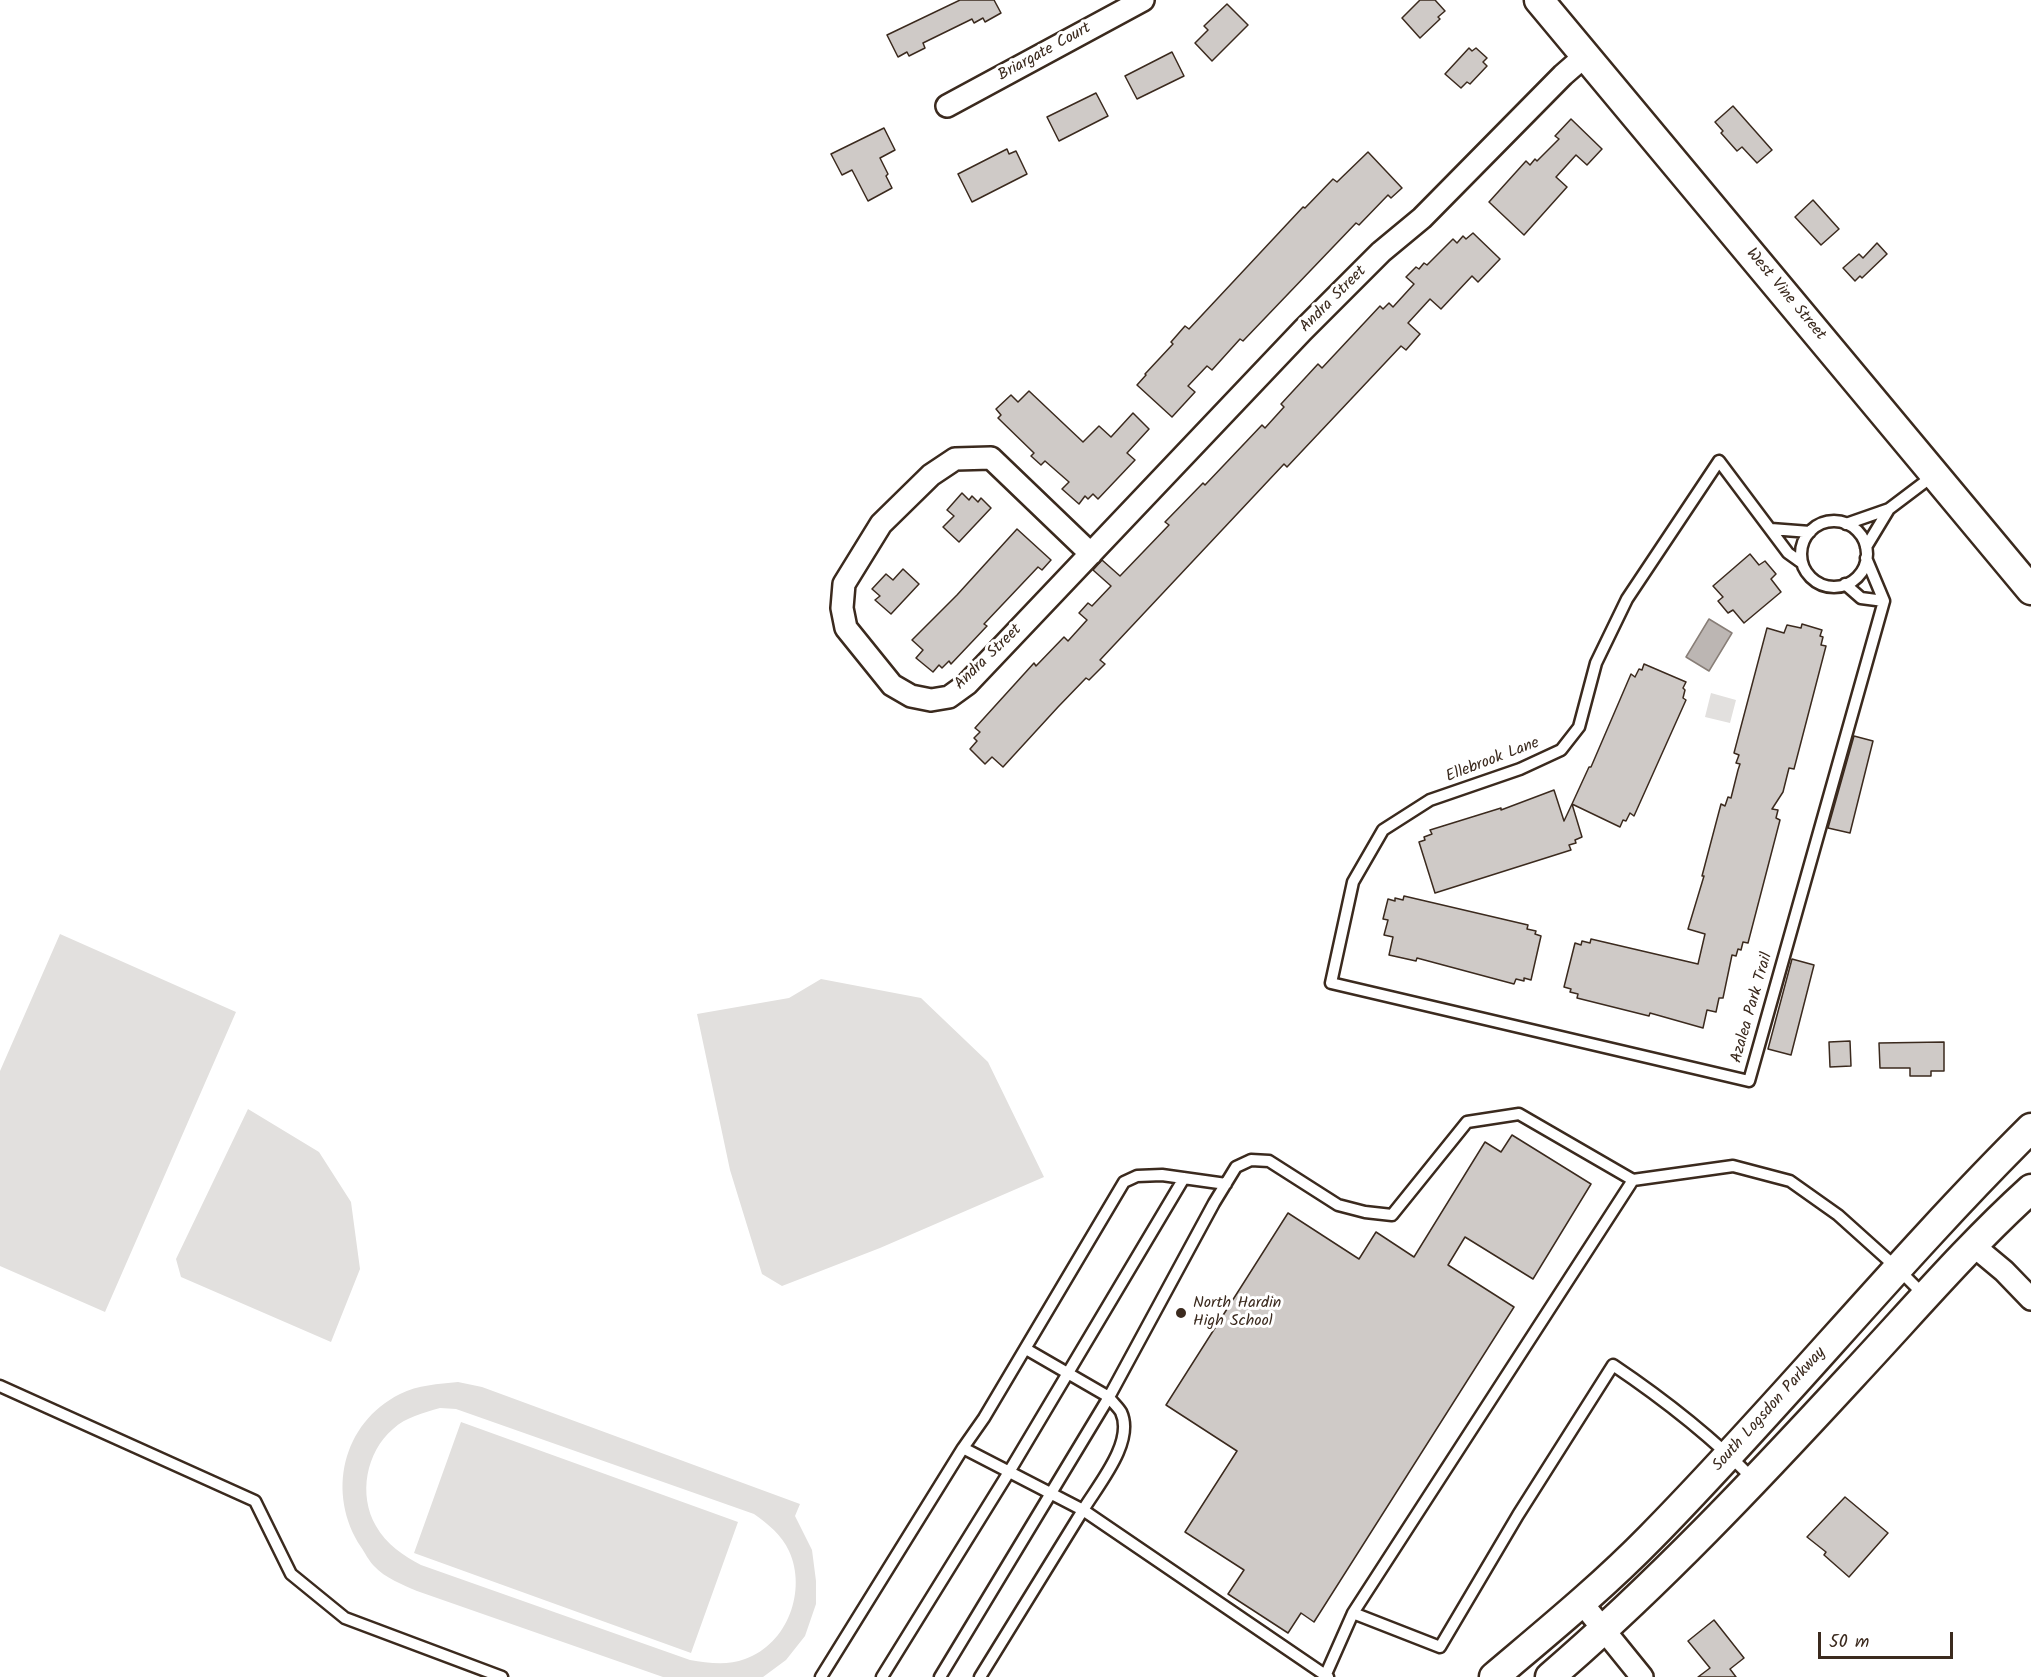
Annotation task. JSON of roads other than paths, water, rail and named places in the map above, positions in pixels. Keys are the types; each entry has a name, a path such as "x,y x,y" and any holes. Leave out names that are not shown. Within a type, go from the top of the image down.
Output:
{"main road":[{"name":"West Vine Street","path":"1539,0 2031,590"},
{"name":"South Logsdon Parkway","path":"1494,1677 1582,1603 1649,1539 1730,1455 1897,1268 2031,1128"},
{"path":"1550,1677 1605,1630 1755,1480 1926,1296 2031,1189"}],"street":[{"name":"Briargate Court","path":"947,106 1143,0"},
{"name":"Andra Street","path":"1091,554 991,458 956,459 931,475 881,524 844,584 842,608 846,628 892,685 911,696 931,700 949,697 967,684 1091,554 1228,407 1303,330 1381,252 1422,218 1563,75 1586,55"},
{"path":"1974,1246 2004,1271 2031,1299"},
{"path":"1582,1603 1642,1677"}],"lane":[{"name":"Ellebrook Lane","path":"1331,984 1353,882 1383,830 1430,800 1520,769 1561,750 1579,727 1596,663 1627,599 1719,461 1771,529"},
{"path":"1846,524 1889,509 1935,475"},
{"path":"1771,529 1788,554 1802,563 1811,578 1829,587 1845,584 1858,577 1863,568 1866,553 1889,509"},
{"path":"1802,563 1802,547 1810,532 1823,523 1834,521 1846,524 1854,528 1862,538 1884,601 1861,598 1845,584"},
{"path":"1771,529 1810,532"},
{"name":"Azalea Park Trail","path":"1331,984 1749,1081 1884,601"},
{"path":"940,1677 1109,1397 1236,1167 1251,1160 1269,1161 1338,1205 1365,1212 1392,1215 1467,1122 1519,1114 1633,1180 1733,1166 1790,1181 1838,1215 1926,1296"},
{"path":"821,1677 984,1418 1124,1182 1137,1176 1162,1175 1226,1184"},
{"path":"882,1677 1010,1472 1184,1178"},
{"path":"963,1448 1083,1510 1327,1676 1353,1613 1633,1180"},
{"path":"980,1677 1120,1449 1124,1437 1124,1424 1120,1411 1109,1397 1026,1349"},
{"path":"1353,1613 1440,1647 1518,1515 1613,1365 1661,1397 1730,1455 1755,1480"},
{"path":"0,1386 255,1501 291,1574 345,1618 502,1677"}],"place":[{"name":"North Hardin High School","path":"1181,1313"}]}
